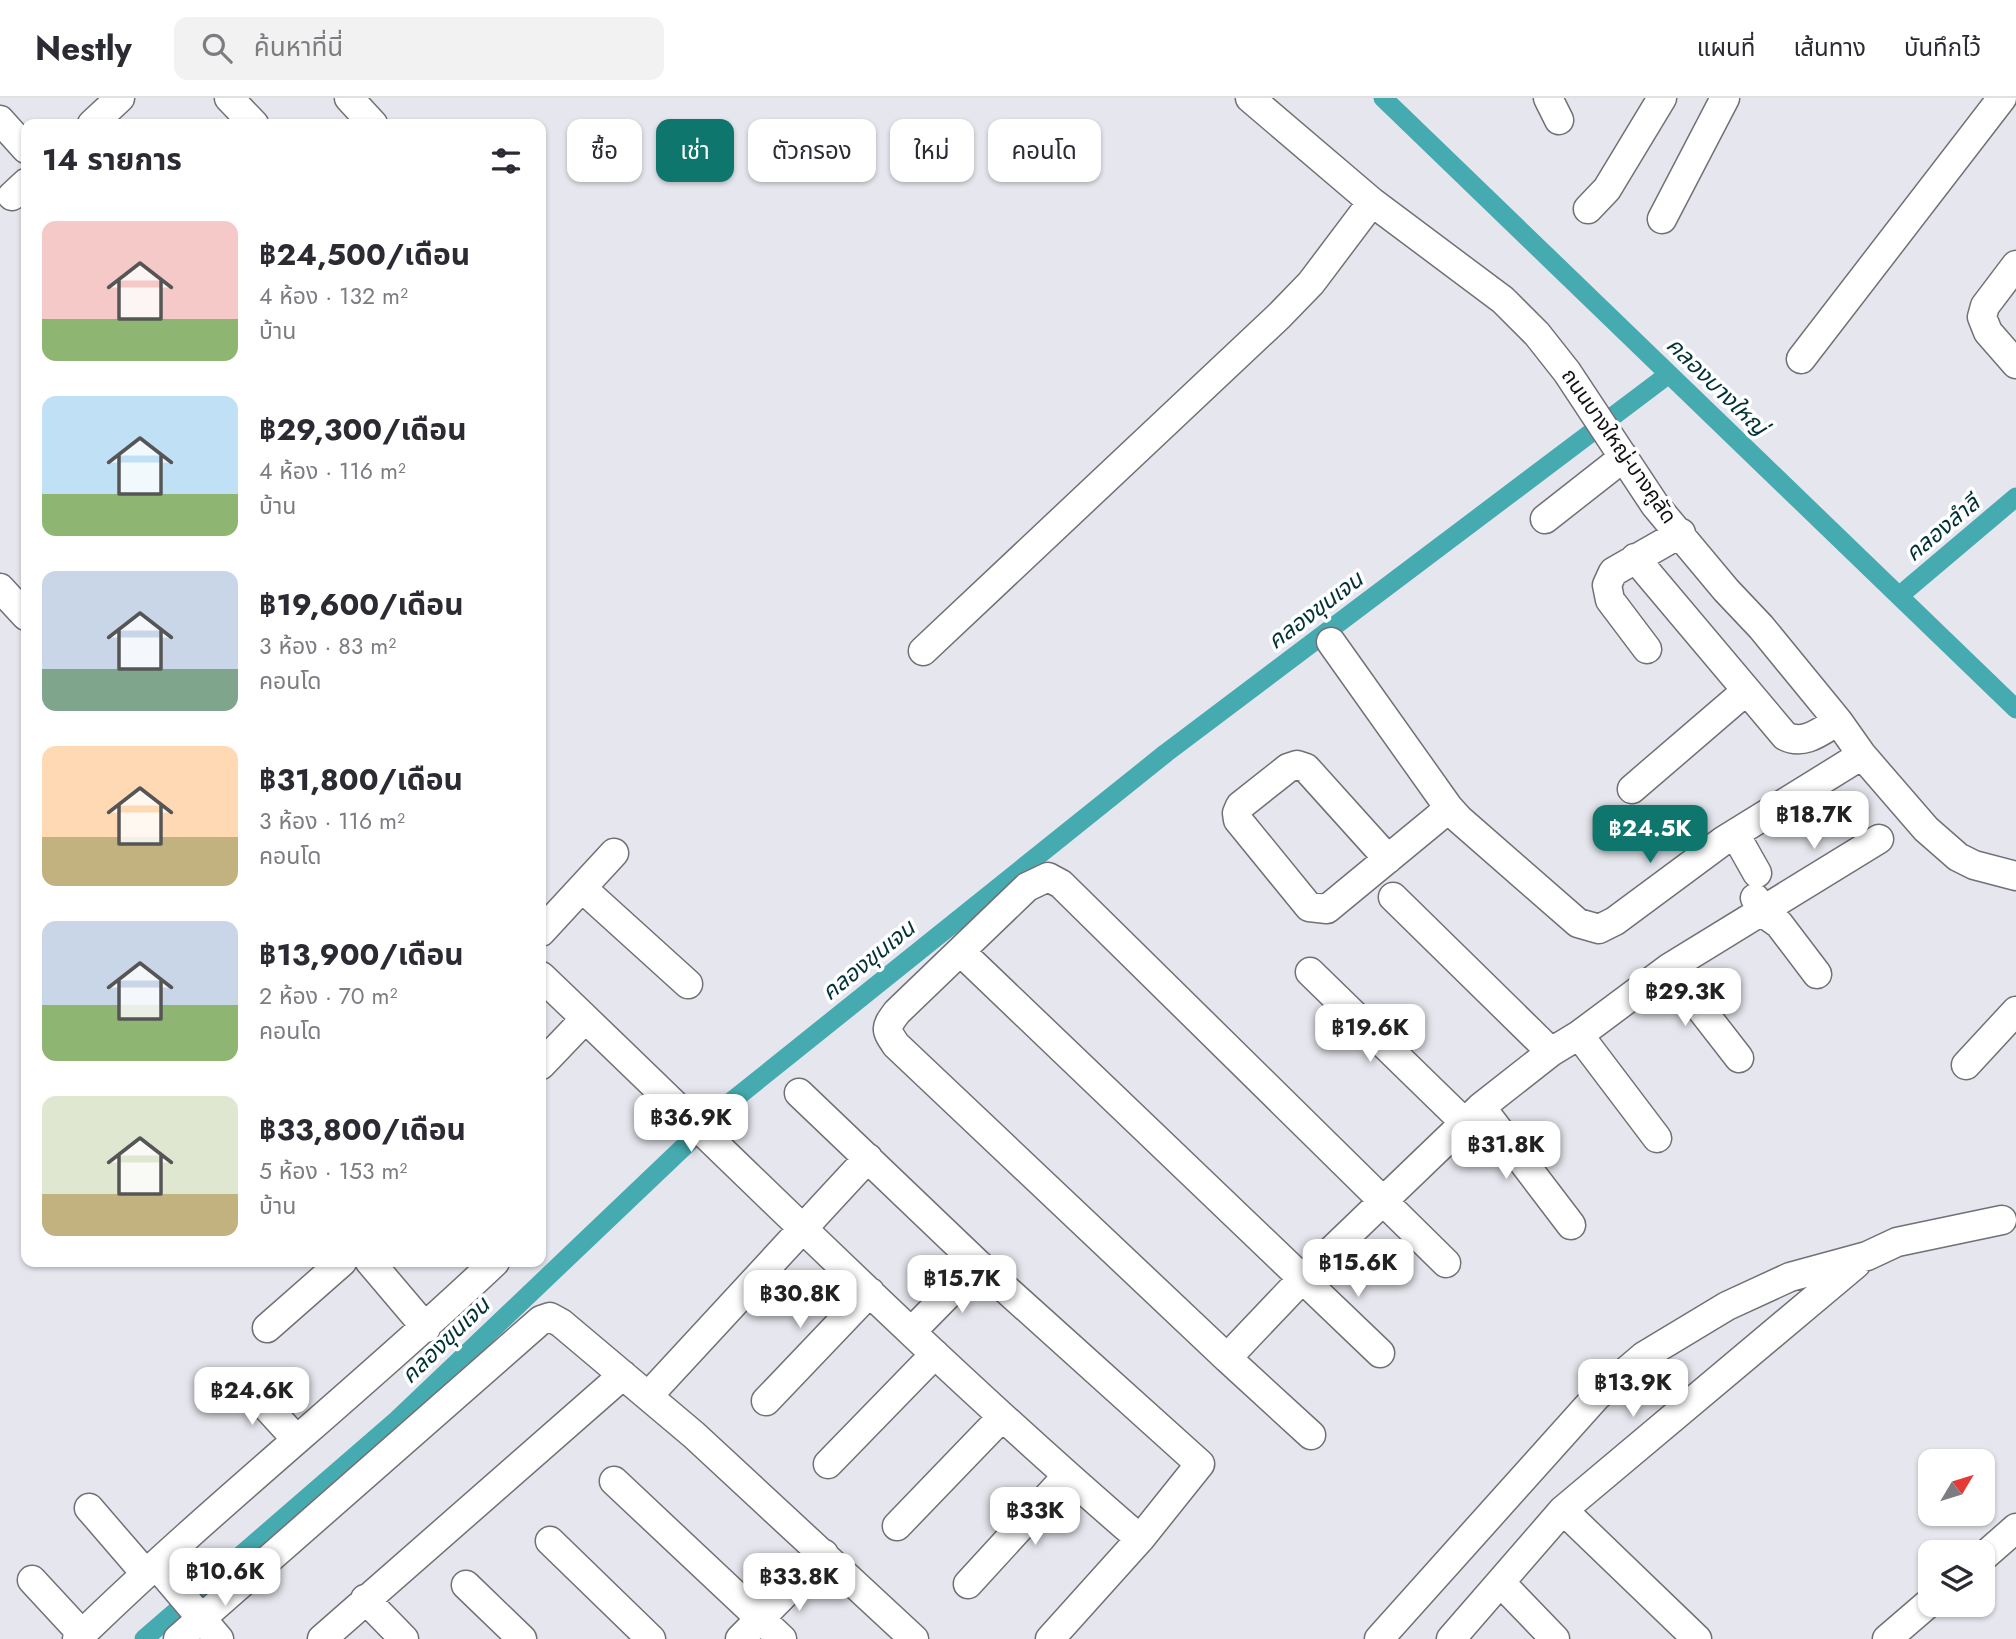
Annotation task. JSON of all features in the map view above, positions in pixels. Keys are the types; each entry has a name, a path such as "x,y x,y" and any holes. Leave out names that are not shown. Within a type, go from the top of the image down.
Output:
{"street":[{"path":"229,98 249,119"},
{"path":"349,98 368,119"},
{"name":"ถนนบางใหญ่-บางคูลัด","path":"1250,98 1372,202 1503,300 1537,334 1567,372 1655,505 1726,590 1761,627 1838,721 1862,755 1941,844 1974,865 2011,867"},
{"path":"1588,209 1607,189 1662,98"},
{"path":"1662,219 1725,98"},
{"path":"1801,359 2001,98"},
{"path":"0,120 21,143"},
{"path":"923,651 1279,316 1311,283 1372,202"},
{"path":"2016,265 1985,306 1982,317 1988,331 2016,364"},
{"path":"1545,519 1621,451"},
{"path":"1647,649 1610,600 1607,586 1613,572 1681,533"},
{"path":"1635,558 1785,736 1794,741 1805,740 1838,721"},
{"path":"0,588 21,611"},
{"path":"1332,642 1449,808 1578,923 1599,929 1615,921 1729,838 1862,755"},
{"path":"1632,789 1746,691"},
{"path":"1388,859 1306,768 1297,765 1288,768 1240,806 1237,813 1238,820 1309,906 1326,909 1388,859 1449,808"},
{"path":"1729,838 1762,896 1817,974"},
{"path":"1227,1359 1302,1279 1472,1114 1762,896 1879,839"},
{"path":"546,920 582,888 614,853"},
{"path":"1311,1435 906,1055 887,1032 888,1024 897,1012 1027,887 1048,877 1061,884 1446,1263"},
{"path":"582,888 688,985"},
{"path":"1393,897 1551,1052"},
{"path":"961,952 1380,1353"},
{"path":"1669,968 1739,1058"},
{"path":"1310,972 1472,1114 1571,1225"},
{"path":"546,981 870,1293 1066,1477 1140,1539"},
{"path":"1966,1065 2016,1011"},
{"path":"546,1060 585,1018"},
{"path":"1579,1035 1657,1138"},
{"path":"799,1093 978,1264 1200,1464 1140,1539 1050,1639"},
{"path":"649,1395 867,1158"},
{"path":"1379,1639 1597,1396 1644,1356 1727,1306 1790,1277 1867,1256 1897,1242 2002,1220"},
{"path":"1451,1639 1563,1510 1867,1256"},
{"path":"912,1331 978,1264"},
{"path":"267,1328 336,1267"},
{"path":"374,1267 426,1328"},
{"path":"32,1580 80,1636 157,1573 296,1439 426,1328 490,1267"},
{"path":"766,1401 870,1293"},
{"path":"178,1639 205,1623 541,1320 550,1317 649,1395 914,1639"},
{"path":"828,1464 935,1354"},
{"path":"322,1639 623,1375"},
{"path":"245,1382 296,1439"},
{"path":"897,1526 1002,1416"},
{"path":"968,1584 1066,1477"},
{"path":"614,1481 782,1639"},
{"path":"89,1508 205,1623"},
{"path":"1563,1510 1697,1639"},
{"path":"1995,1546 2016,1528"},
{"path":"550,1541 651,1639"},
{"path":"740,1639 824,1554"},
{"path":"1501,1583 1555,1639"},
{"path":"466,1585 522,1639"},
{"path":"365,1600 404,1639"},
{"path":"1887,1639 1918,1612"}],"waterway":[{"name":"คลองบางใหญ่","path":"1383,98 2016,709"},
{"name":"คลองขุนเจน","path":"144,1639 397,1420 732,1101 1166,753 1669,374"},
{"name":"คลองลำลี","path":"1899,596 2016,497"}]}
